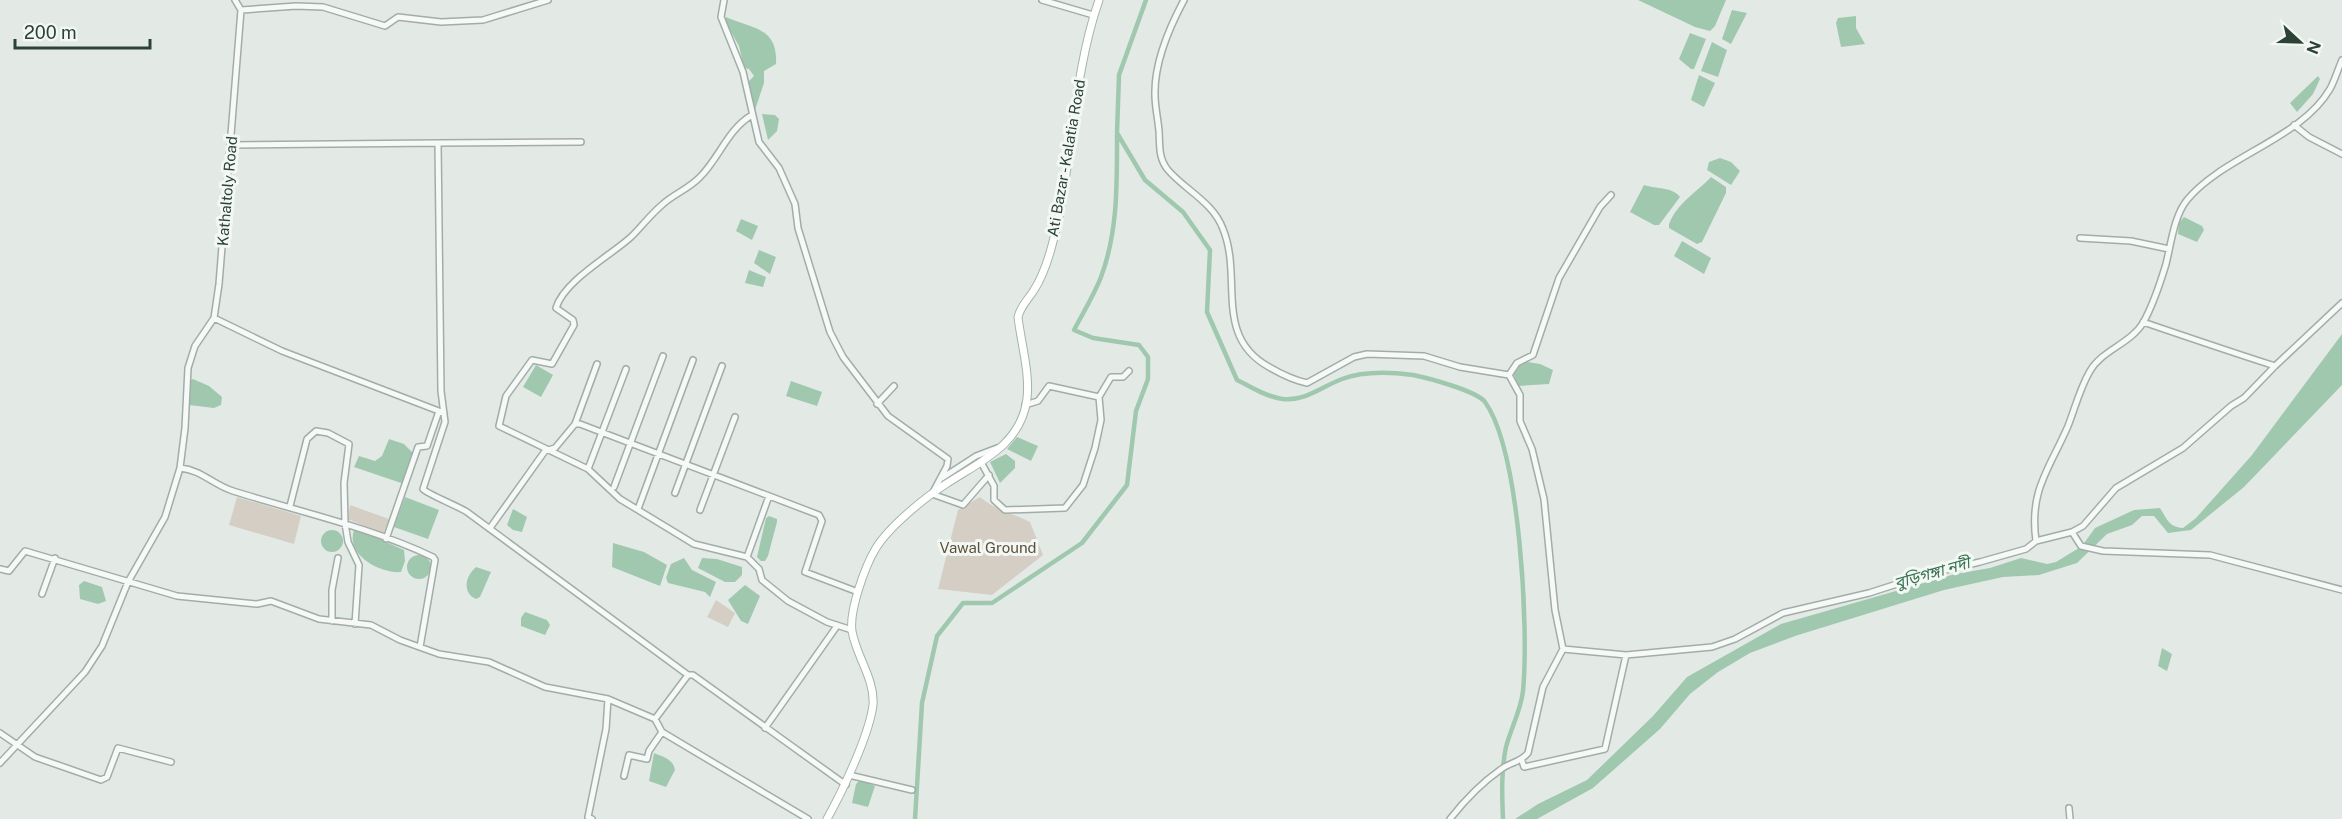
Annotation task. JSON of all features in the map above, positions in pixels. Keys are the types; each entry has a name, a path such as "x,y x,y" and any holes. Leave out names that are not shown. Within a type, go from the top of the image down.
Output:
{"main road":[{"name":"Ati Bazar - Kalatia Road","path":"932,494 973,466 982,464 1001,447 1012,435 1025,405 1027,385 1018,317 1021,306 1034,291 1042,273 1058,218 1094,15 1099,0"},
{"path":"827,819 846,785 873,705 870,683 852,630 858,592 875,549 888,533 932,494"}],"street":[{"path":"235,0 241,10 267,7 323,7 385,26 398,17 441,22 483,20 548,0"},
{"path":"267,7 270,0"},
{"path":"724,0 721,17 743,72 759,142 779,168 795,204 798,228 830,332 843,357 860,376 877,404 888,416 948,459 932,494 960,504 989,474"},
{"path":"1042,0 1094,15"},
{"path":"1184,0 1163,47 1155,93 1161,159 1169,171 1211,210 1223,228 1230,263 1232,316 1244,348 1252,358 1280,373 1307,383 1354,357 1367,354 1424,356 1460,367 1506,373 1520,395 1520,421 1532,449 1544,499 1555,610 1563,649 1543,687 1528,753 1519,762 1503,768 1467,796 1450,819"},
{"name":"Kathaltoly Road","path":"0,763 20,745 86,672 102,646 128,582 165,517 180,468 188,368 195,346 214,318 232,145 232,103 241,10"},
{"path":"2036,541 2034,524 2037,489 2067,428 2090,371 2100,360 2134,335 2143,322 2159,286 2179,215 2186,200 2208,181 2294,126 2330,90 2342,60"},
{"path":"752,115 733,129 713,162 699,179 663,203 631,237 574,283 558,301 556,308 573,320 573,325 552,364 535,358 532,360 506,396 499,426 588,469 620,500 694,544 747,557 759,569 762,580 789,602 837,626 852,630"},
{"path":"2294,126 2309,137 2342,154"},
{"path":"232,145 581,142"},
{"path":"438,143 441,391 445,422 423,489 426,493 447,500 490,528 688,675 693,675 846,785"},
{"path":"1509,375 1517,363 1533,355 1559,278 1600,207 1611,195"},
{"path":"2080,238 2132,242 2169,249"},
{"path":"1563,649 1626,655 1712,647 1735,639 1783,613 1869,593 1928,574 1980,562 2026,549 2036,541 2072,532 2083,526 2116,488 2183,448 2231,406 2244,398 2342,303"},
{"path":"214,318 282,351 442,412"},
{"path":"2143,322 2175,332 2199,343 2275,366"},
{"path":"614,487 663,356"},
{"path":"638,509 693,360"},
{"path":"490,528 545,451 555,448 575,424 597,364"},
{"path":"675,493 722,366"},
{"path":"588,469 626,369"},
{"path":"982,464 994,486 994,500 1005,510 1065,507 1083,485 1095,448 1101,420 1099,397 1111,377 1123,377 1129,371"},
{"path":"877,404 894,386"},
{"path":"1025,405 1038,401 1049,386 1099,397"},
{"path":"386,539 418,447 427,446 442,412"},
{"path":"700,510 735,417"},
{"path":"575,424 658,453 822,517 805,572 858,592"},
{"path":"290,506 308,439 316,431 328,433 349,444 344,483 345,523 348,542 359,565 355,624"},
{"path":"940,480 950,471 976,456 1001,447"},
{"path":"180,468 195,469 230,490 290,506 316,517 345,523 415,548 435,560 420,647"},
{"path":"747,557 769,496"},
{"path":"2072,532 2081,546 2103,551 2210,555 2342,590"},
{"path":"0,569 9,571 15,567 25,551 55,558 177,596 218,602 257,604 271,601 319,620 371,625 440,654 489,662 544,687 608,699 655,719 662,732 808,819"},
{"path":"42,594 55,558"},
{"path":"332,621 332,590 338,558"},
{"path":"765,728 837,626"},
{"path":"1519,762 1524,767 1605,749 1626,655"},
{"path":"655,719 688,675"},
{"path":"592,819 588,817 606,729 608,699"},
{"path":"624,776 629,755 647,759 649,751 662,732"},
{"path":"0,733 35,756 100,780 106,777 118,748 171,762"},
{"path":"849,775 912,790"},
{"path":"2069,808 2070,819"}],"green space":[{"path":"237,497 301,516 294,544 229,525"},
{"name":"Vawal Ground","path":"980,497 1030,522 1043,555 992,595 938,589 958,510"},
{"path":"350,505 389,519 383,534 348,519"},
{"path":"716,600 735,613 728,627 707,617"}],"shaded area":[{"path":"1638,0 1726,0 1715,26 1710,31 1695,27"},
{"path":"1732,10 1747,13 1731,44 1722,39"},
{"path":"1856,16 1856,28 1865,44 1841,47 1836,23 1838,18"},
{"path":"726,17 762,31 773,43 776,52 776,64 764,71 764,83 755,110 751,109 749,81 754,76 749,69 744,68 739,46 726,23"},
{"path":"1690,33 1706,39 1694,69 1679,59"},
{"path":"1712,42 1727,50 1718,77 1701,71"},
{"path":"1699,75 1715,83 1704,107 1691,100"},
{"path":"2318,76 2320,79 2313,94 2297,112 2290,103"},
{"path":"762,114 775,115 779,119 777,131 768,140"},
{"path":"1720,158 1731,162 1740,171 1731,185 1707,170 1709,162"},
{"path":"1711,177 1726,187 1726,193 1702,242 1697,244 1669,228 1669,224 1682,204"},
{"path":"1644,185 1669,190 1680,197 1659,225 1654,225 1630,212"},
{"path":"2184,217 2202,226 2204,230 2197,242 2178,234 2179,223"},
{"path":"741,219 758,226 752,240 736,231"},
{"path":"1682,241 1711,258 1704,274 1674,256"},
{"path":"759,250 776,257 770,274 754,263"},
{"path":"749,270 766,277 763,287 745,283"},
{"path":"2342,334 2342,385 2244,487 2191,530 2168,533 2154,516 2142,516 2132,525 2107,534 2077,563 2039,575 2003,577 1944,590 1795,636 1750,653 1718,672 1690,694 1660,729 1593,788 1537,819 1515,819 1538,804 1587,780 1653,716 1687,677 1781,624 1955,574 1990,568 2021,558 2047,564 2056,562 2082,546 2095,528 2134,510 2160,508 2171,524 2183,528 2196,518 2252,455"},
{"path":"1528,362 1553,370 1549,384 1518,386 1513,372 1519,365"},
{"path":"536,365 553,375 541,397 523,387"},
{"path":"191,380 209,386 222,397 221,405 214,408 189,405"},
{"path":"791,381 822,392 817,406 786,396"},
{"path":"1017,437 1038,446 1031,461 1007,449"},
{"path":"389,439 404,444 414,454 404,484 354,467 359,456 375,461 382,456"},
{"path":"1006,454 1015,461 1015,468 1000,483 990,462"},
{"path":"405,497 439,510 428,539 394,527"},
{"path":"513,509 527,517 522,532 513,530 507,525"},
{"path":"769,516 777,519 777,522 768,556 765,561 761,561 757,557 766,518"},
{"path":"355,528 404,550 405,561 401,572 392,572 374,566 365,560 354,546"},
{"path":"328,530 336,530 343,537 343,545 336,552 328,552 321,545 321,537"},
{"path":"613,543 644,552 667,565 660,586 612,567"},
{"path":"419,555 428,558 431,567 428,576 419,579 410,576 407,567 410,558"},
{"path":"684,558 692,570 716,582 710,597 705,592 668,583 666,578 671,564"},
{"path":"702,558 717,559 742,567 742,575 735,582 725,582 698,568"},
{"path":"476,567 491,572 480,597 476,599 467,589 467,579"},
{"path":"84,581 102,587 106,601 98,604 80,599 79,585"},
{"path":"745,585 760,596 748,624 741,621 728,600"},
{"path":"525,612 547,620 550,625 545,635 521,626 521,618"},
{"path":"2162,648 2172,654 2167,671 2158,666"},
{"path":"654,753 668,759 674,766 675,770 666,787 649,781"},
{"path":"860,780 875,786 868,807 852,803 856,784"}],"waterway":[{"path":"1146,0 1119,75 1117,133 1145,180 1183,212 1210,250 1207,312 1237,380 1271,396 1291,399 1306,396 1342,379 1368,373 1413,375 1452,386 1480,398 1485,402 1497,426 1507,459 1514,499 1525,627 1523,691 1506,747 1503,765 1503,819"},
{"path":"915,819 922,703 937,636 963,603 992,603 1082,543 1127,485 1136,411 1148,379 1148,357 1139,345 1093,338 1074,330 1098,284 1111,243 1114,225 1117,135"}],"water label":[{"name":"বুড়িগঙ্গা নদী","path":"1932,573"}]}
